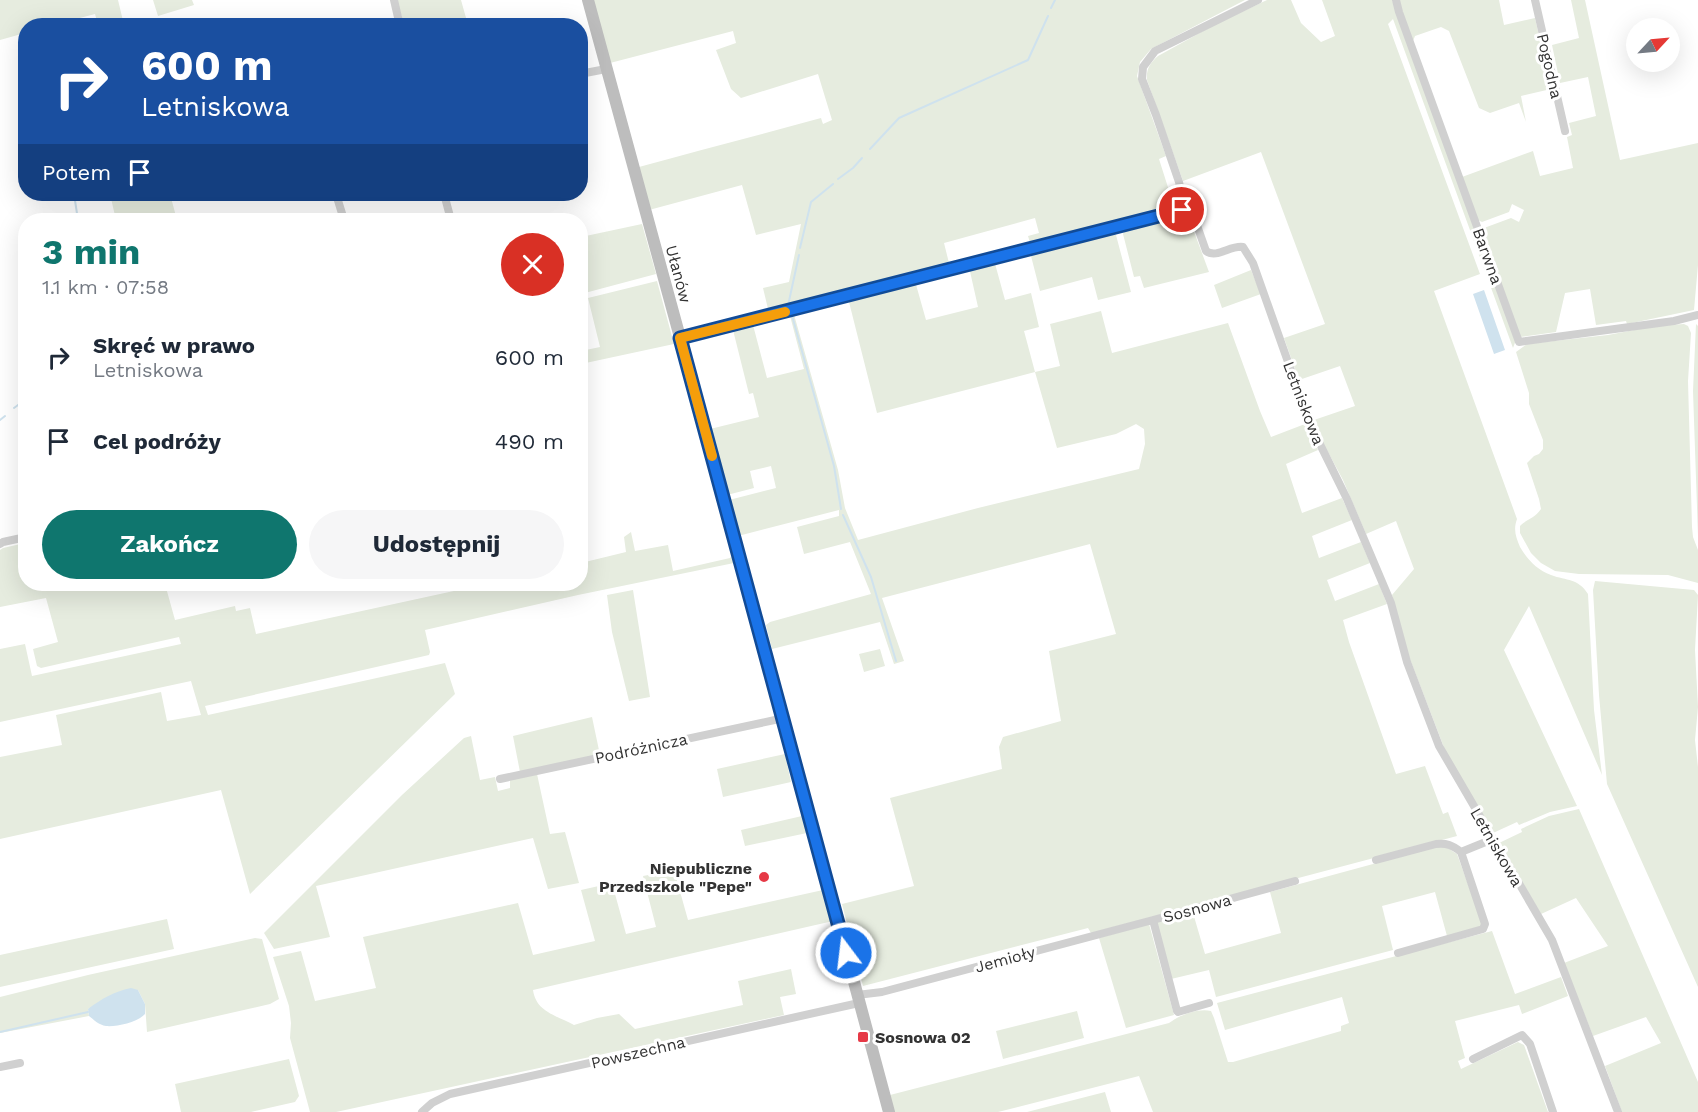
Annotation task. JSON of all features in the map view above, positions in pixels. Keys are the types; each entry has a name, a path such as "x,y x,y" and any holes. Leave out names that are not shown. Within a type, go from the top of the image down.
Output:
{"street":[{"path":"394,0 398,18"},
{"name":"Ułanów","path":"588,0 889,1112"},
{"path":"680,338 1182,210 1179,182 1141,74 1146,62 1155,51 1258,0"},
{"name":"Barwna","path":"1396,0 1519,342 1674,321 1698,315"},
{"name":"Pogodna","path":"1535,0 1565,131"},
{"path":"588,72 606,69"},
{"name":"Letniskowa","path":"1182,210 1189,210 1193,214 1206,251 1210,254 1240,246 1250,256 1310,424 1347,499 1391,603 1407,662 1439,746 1552,940 1618,1112"},
{"path":"0,544 18,539"},
{"name":"Podróżnicza","path":"500,779 784,718"},
{"path":"1461,852 1493,839"},
{"path":"1376,860 1446,843 1453,845 1461,852 1485,924 1484,928 1398,953"},
{"name":"Sosnowa","path":"1209,1003 1177,1011 1153,920 1295,881"},
{"name":"Jemioły","path":"858,999 1153,920"},
{"name":"Powszechna","path":"422,1112 432,1103 450,1094 858,999"},
{"path":"1473,1059 1522,1035 1530,1044 1553,1112"},
{"path":"0,1067 20,1063"}],"shaded area":[{"path":"0,0 118,0 122,18 96,18 95,14 80,18 18,18 18,35 0,40"},
{"path":"153,0 192,0 194,5 158,16"},
{"path":"397,0 461,0 466,18 402,18"},
{"path":"593,0 1245,0 1151,49 1140,62 1137,76 1166,156 1159,159 1172,200 1164,206 1165,211 1031,246 1028,236 1039,233 1035,218 944,243 950,267 769,313 763,288 789,282 801,224 756,235 742,185 649,210 639,167 821,118 823,124 832,120 818,74 741,98 731,89 716,50 736,43 733,31 610,63"},
{"path":"1267,0 1291,0 1301,23 1321,42 1335,36 1322,0 1392,0 1516,340 1513,348 1393,19 1388,24 1480,274 1434,291 1517,519 1515,530 1520,547 1529,560 1541,570 1580,585 1588,594 1594,710 1602,775 1529,606 1504,650 1577,806 1550,812 1519,825 1517,822 1493,833 1445,750 1408,654 1392,595 1414,569 1396,521 1366,534 1343,480 1314,426 1314,420 1355,406 1340,366 1299,380 1284,338 1325,324 1261,152 1183,181 1147,80 1149,66 1158,56 1216,24"},
{"path":"1400,0 1499,0 1504,25 1535,18 1551,89 1521,96 1526,122 1519,103 1490,113 1479,108 1449,31 1441,27 1415,36 1413,41 1400,6"},
{"path":"1571,0 1585,0 1620,160 1698,143 1698,265 1694,310 1627,324 1626,321 1596,325 1590,289 1565,293 1556,332 1520,337 1482,233 1484,228 1511,218 1519,222 1524,210 1512,204 1509,212 1482,222 1478,220 1462,177 1533,151 1540,176 1573,168 1567,137 1572,135 1569,123 1596,116 1588,77 1560,83 1552,45 1579,38"},
{"path":"112,201 172,201 175,213 114,213"},
{"path":"1186,210 1209,272 1144,288 1140,276 1134,277 1123,234 1125,229 1138,225 1138,223"},
{"path":"642,224 656,274 588,292 588,236"},
{"path":"1112,233 1116,235 1131,292 1098,300 1092,277 1040,291 1031,256 1033,251 1082,237 1083,240"},
{"path":"994,260 1005,300 1031,293 1039,327 1024,331 1035,372 877,413 848,298 915,281 926,320 978,307 969,267"},
{"path":"1251,270 1261,294 1222,308 1214,285"},
{"path":"657,281 674,344 588,362 588,350 600,347 588,298"},
{"path":"793,311 838,470 845,508 858,540 1139,469 1145,444 1144,429 1136,424 1116,434 1057,448 1035,372 1060,366 1050,324 1101,311 1112,353 1228,323 1271,437 1305,424 1318,450 1286,464 1302,513 1342,498 1352,520 1312,536 1319,558 1361,542 1370,563 1327,580 1335,601 1379,584 1387,604 1343,620 1349,642 1396,774 1425,766 1443,814 1448,812 1457,836 1091,933 1088,928 863,986 842,904 914,886 890,798 1002,769 999,747 1003,737 1061,721 1049,651 1116,634 1090,544 882,598 904,661 894,664 880,622 772,649 766,625 770,622 871,594 850,542 804,554 797,527 839,516 839,510 738,536 729,500 776,488 771,466 750,471 754,488 727,495 710,429 759,417 753,393 749,394 733,330 753,325 767,378 804,369 789,312"},
{"path":"1684,324 1688,326 1691,333 1688,381 1692,527 1698,550 1698,583 1668,575 1579,574 1555,571 1541,563 1531,553 1520,533 1520,526 1541,509 1527,463 1543,449 1543,440 1529,404 1529,393 1516,352 1527,344"},
{"path":"1696,324 1698,326 1698,536 1693,391"},
{"path":"631,532 635,551 668,545 673,571 732,556 734,563 425,630 429,655 205,706 208,715 445,663 455,694 250,894 221,790 0,839 0,757 62,745 56,715 161,692 167,721 201,715 191,681 0,722 0,649 25,644 32,676 181,644 179,637 41,668 37,666 33,649 58,642 46,598 0,607 0,550 3,548 18,545 18,591 167,591 175,620 235,606 236,611 250,608 256,634 454,591 588,591 588,561 626,552 624,537"},
{"path":"1595,581 1694,590 1698,595 1695,650 1698,707 1695,740 1698,767 1698,987 1607,784 1599,695 1593,590"},
{"path":"633,590 650,697 629,701 612,632 607,595"},
{"path":"880,649 885,666 864,672 859,654"},
{"path":"592,717 600,755 520,772 513,736"},
{"path":"471,736 480,780 495,777 498,791 510,788 510,780 537,774 550,834 565,832 579,883 548,889 533,838 316,886 330,937 274,949 264,933 402,795 464,738"},
{"path":"785,754 791,782 723,797 717,769"},
{"path":"1579,809 1698,1082 1698,1112 1622,1112 1605,1066 1661,1043 1646,1017 1593,1036 1564,963 1608,946 1576,898 1541,914 1499,843 1522,832 1521,829 1549,816"},
{"path":"802,816 807,833 745,846 741,830"},
{"path":"1443,845 1457,854 1482,923 1480,927 1447,936 1435,892 1382,906 1393,950 1216,997 1209,970 1171,979 1156,922 1193,913 1205,954 1281,933 1270,892"},
{"path":"674,870 688,920 823,890 833,921 533,990 538,1003 548,1012 574,1025 619,1014 635,1029 743,1005 738,981 791,969 796,994 780,997 784,1015 336,1112 310,1112 290,1038 289,1006 273,957 301,951 315,1001 376,988 363,937 518,903 533,955 595,941 581,890 612,883 626,934 656,927 643,876"},
{"path":"167,919 174,949 0,987 0,955"},
{"path":"1149,924 1174,1015 1126,1028 1099,938"},
{"path":"1492,931 1515,994 1561,977 1568,996 1522,1014 1519,1005 1455,1021 1465,1058 1458,1061 1461,1069 1518,1042 1524,1045 1548,1112 1153,1112 1139,1076 998,1112 893,1112 890,1095 1169,1023 1195,1011 1211,1011 1228,1062 1341,1031 1341,1026 1349,1023 1342,997 1225,1030 1217,1003"},
{"path":"255,938 262,939 279,999 270,1004 147,1032 145,1004 138,990 88,1009 89,1016 0,1033 0,997"},
{"path":"1077,1011 1084,1038 1003,1059 996,1031"},
{"path":"289,1059 299,1096 295,1102 251,1112 181,1112 175,1084"},
{"path":"1105,1092 1111,1112 1027,1112"}],"water":[{"path":"1484,290 1505,350 1494,354 1473,294"},
{"path":"131,988 138,990 145,1004 145,1014 142,1017 127,1023 106,1026 89,1016 88,1009 113,994"}],"waterway":[{"path":"1051,8 1055,0"},
{"path":"870,149 899,118 1028,60 1048,16"},
{"path":"838,179 862,158"},
{"path":"800,248 811,202 833,184"},
{"path":"75,201 77,213"},
{"path":"789,307 799,255"},
{"path":"791,312 834,466 841,509"},
{"path":"14,408 18,405"},
{"path":"0,420 5,416"},
{"path":"843,515 871,577 896,661"},
{"path":"0,1032 88,1012"}],"slow traffic":[{"path":"712,456 680,338 785,312"}],"place":[{"name":"Niepubliczne Przedszkole \"Pepe\"","path":"764,877"},
{"name":"Sosnowa 02","path":"863,1037"}],"route":[{"path":"846,953 680,338 1182,210"}]}
